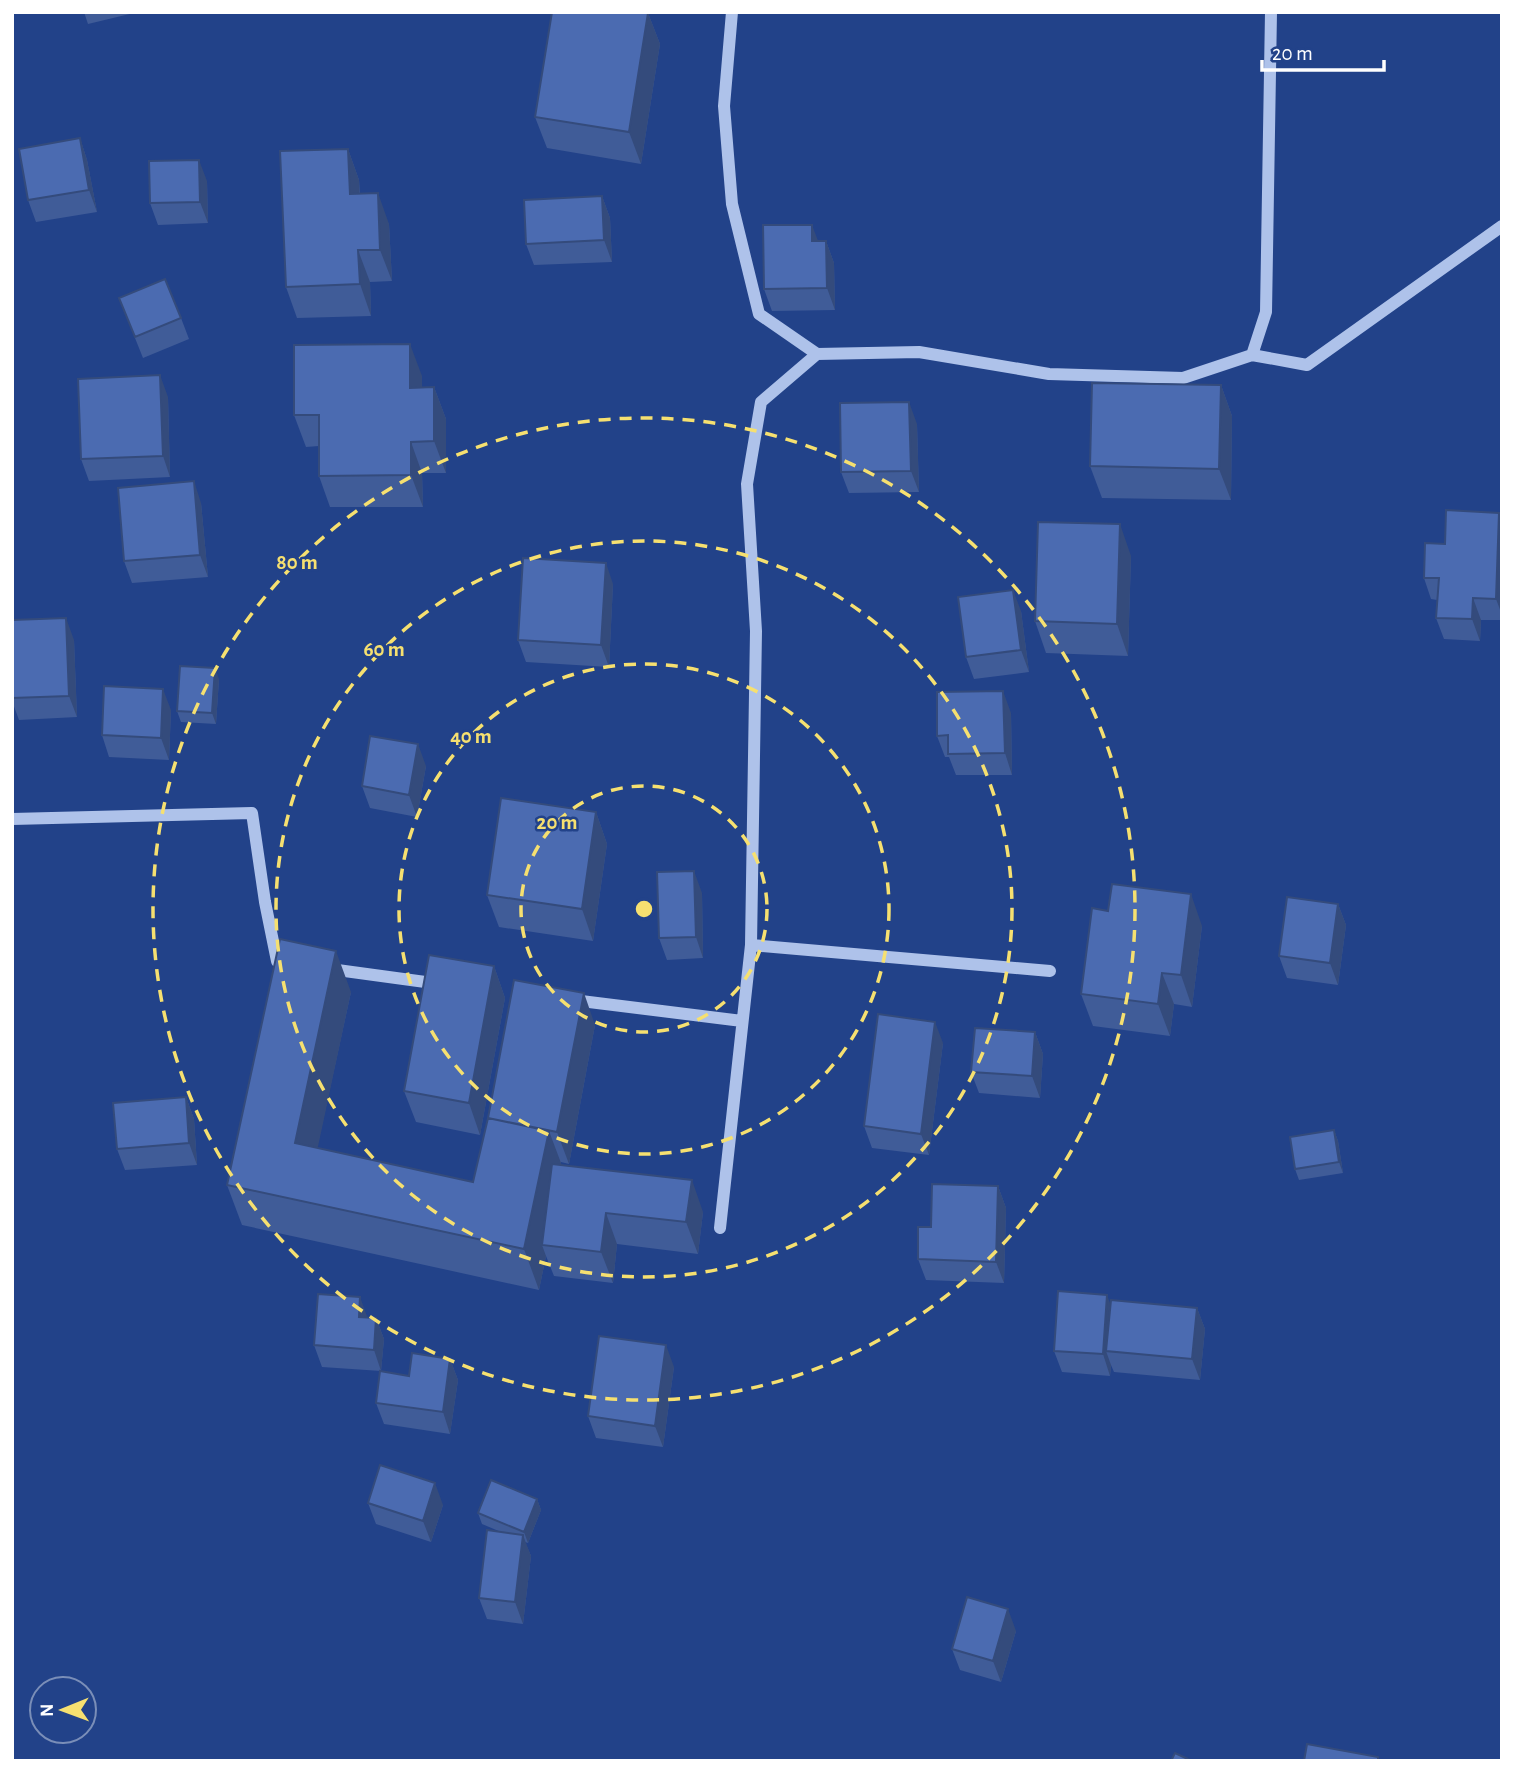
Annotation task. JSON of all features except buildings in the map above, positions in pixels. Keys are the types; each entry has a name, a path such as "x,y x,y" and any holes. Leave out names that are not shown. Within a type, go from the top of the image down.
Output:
{"street":[{"path":"732,12 724,106 732,204 759,314 817,354 919,352 1049,374 1183,378 1252,355 1307,365 1502,226"},
{"path":"1252,355 1266,312 1271,12"},
{"path":"720,1228 751,945 756,631 747,484 761,402 817,354"},
{"path":"12,820 252,813 277,961 456,986"},
{"path":"751,945 1050,971"},
{"path":"565,999 743,1021"}]}
